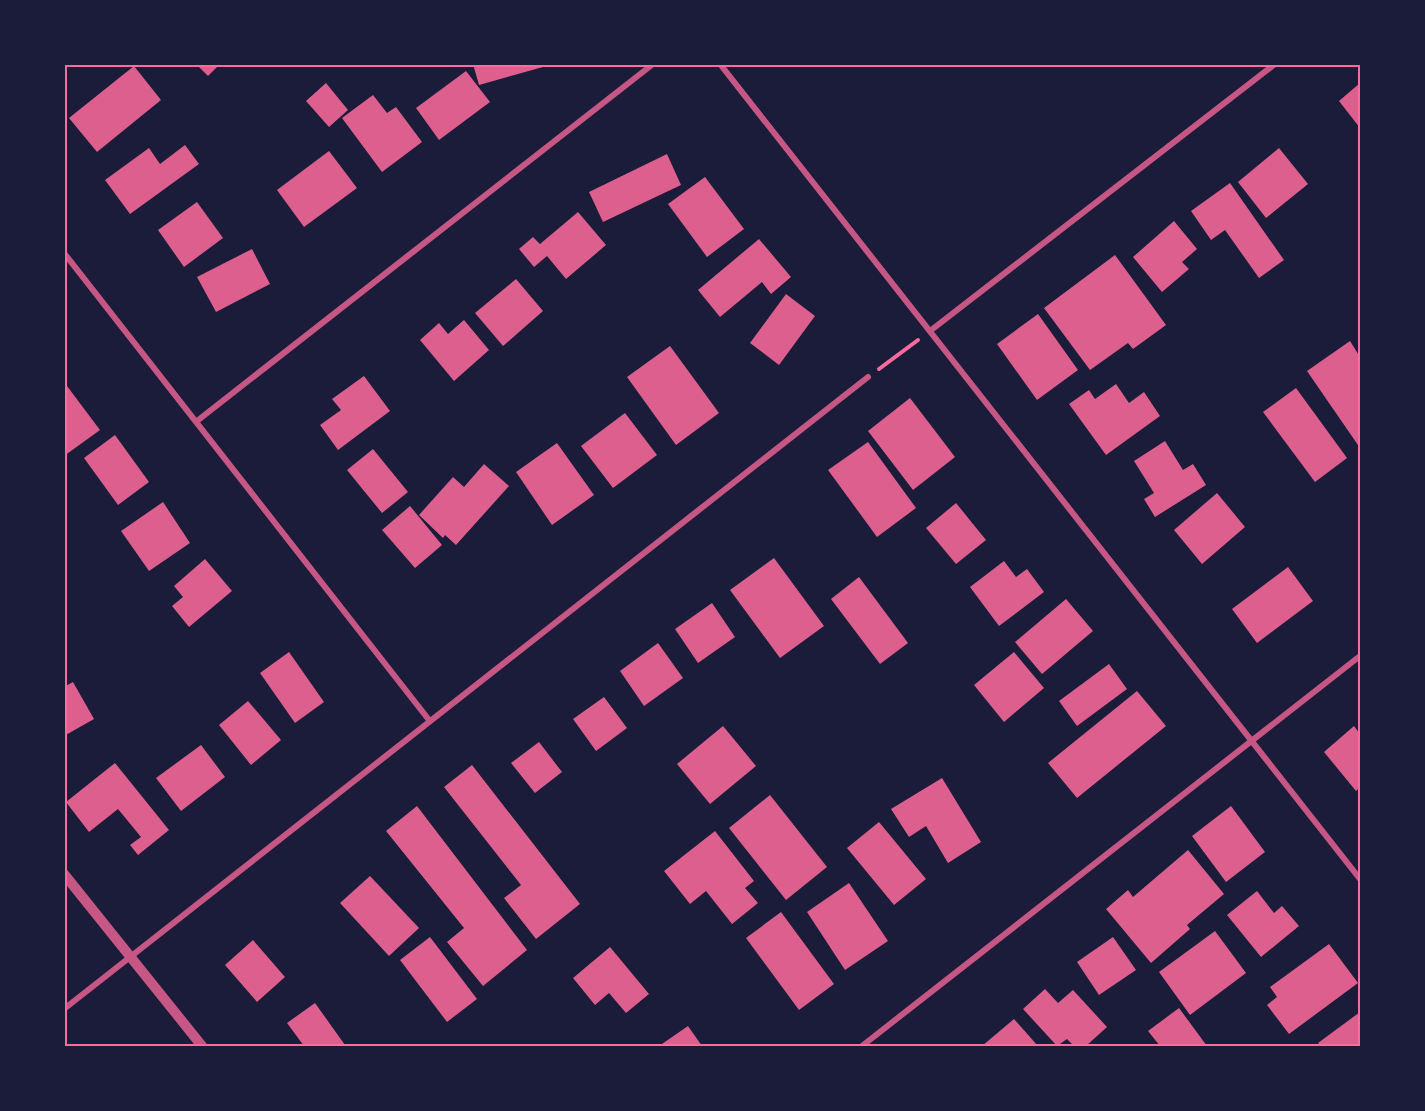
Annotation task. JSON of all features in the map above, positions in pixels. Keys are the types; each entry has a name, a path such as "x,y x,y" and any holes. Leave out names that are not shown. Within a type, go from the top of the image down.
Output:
{"street":[{"path":"197,421 653,64"},
{"path":"720,64 1360,879"},
{"path":"930,331 1275,64"},
{"path":"64,253 429,720"},
{"path":"64,1009 868,377"},
{"path":"862,1047 1360,656"},
{"path":"64,874 132,956 202,1047"}],"path":[{"path":"868,377 930,331"}],"building":[{"path":"196,64 220,64 208,76"},
{"path":"473,64 542,64 543,67 479,85"},
{"path":"134,66 161,100 97,152 69,118"},
{"path":"466,71 490,102 439,140 416,108"},
{"path":"326,83 348,110 329,127 306,101"},
{"path":"1360,83 1360,128 1339,101"},
{"path":"373,95 387,113 396,107 422,142 382,172 342,118"},
{"path":"185,145 199,164 130,214 105,180 149,148 160,164"},
{"path":"1279,148 1308,184 1266,218 1238,182"},
{"path":"329,151 357,188 304,227 277,190"},
{"path":"667,154 681,185 603,222 589,192"},
{"path":"705,177 744,229 707,257 668,204"},
{"path":"1230,183 1284,260 1259,278 1225,230 1211,240 1191,211"},
{"path":"197,202 223,238 184,267 158,230"},
{"path":"578,212 606,245 566,279 547,256 534,267 519,249 533,237 540,244"},
{"path":"1174,221 1197,249 1182,262 1189,269 1162,292 1133,257"},
{"path":"759,239 791,277 771,294 762,282 720,317 698,290"},
{"path":"252,249 270,284 216,312 197,277"},
{"path":"1115,255 1166,325 1133,349 1128,343 1090,370 1044,308"},
{"path":"516,279 543,311 503,346 475,313"},
{"path":"786,294 815,316 779,365 750,343"},
{"path":"1038,314 1078,370 1037,400 997,344"},
{"path":"464,320 489,350 454,381 420,340 439,323 448,334"},
{"path":"1350,341 1360,357 1360,448 1307,371"},
{"path":"670,346 719,413 676,445 627,377"},
{"path":"364,376 390,411 338,450 320,425 341,410 332,399"},
{"path":"64,382 100,430 64,456"},
{"path":"1116,384 1129,403 1144,392 1160,416 1106,455 1069,404 1089,390 1095,399"},
{"path":"1296,388 1347,458 1315,482 1263,412"},
{"path":"910,398 955,457 913,490 868,431"},
{"path":"625,413 657,455 613,488 581,446"},
{"path":"115,435 149,482 118,505 84,458"},
{"path":"1165,441 1183,470 1193,464 1206,485 1155,517 1144,499 1154,493 1134,461"},
{"path":"868,442 916,508 877,537 828,470"},
{"path":"557,443 594,495 552,525 516,472"},
{"path":"373,449 408,492 382,513 347,470"},
{"path":"484,464 509,486 456,545 445,535 443,538 419,515 453,477 464,487"},
{"path":"1217,493 1245,527 1202,564 1174,530"},
{"path":"163,502 190,543 149,571 121,531"},
{"path":"956,503 986,540 956,564 926,528"},
{"path":"410,506 442,545 415,568 382,530"},
{"path":"774,558 824,626 780,658 730,590"},
{"path":"205,559 232,591 189,627 172,606 183,597 174,586"},
{"path":"1004,561 1016,577 1027,569 1044,592 999,626 970,587"},
{"path":"1288,567 1313,601 1257,643 1232,609"},
{"path":"859,577 908,643 880,664 831,599"},
{"path":"1066,599 1093,631 1042,674 1015,642"},
{"path":"712,603 735,637 698,663 675,629"},
{"path":"658,643 683,678 644,706 620,671"},
{"path":"289,652 324,702 295,723 260,673"},
{"path":"1014,652 1044,688 1004,722 974,685"},
{"path":"1109,664 1127,689 1077,726 1059,701"},
{"path":"73,682 94,719 64,736 64,687"},
{"path":"1137,691 1166,726 1077,798 1048,763"},
{"path":"604,697 627,728 596,751 573,719"},
{"path":"248,701 281,740 251,765 219,725"},
{"path":"723,726 756,766 710,804 677,764"},
{"path":"1354,726 1360,734 1360,787 1356,791 1324,752"},
{"path":"539,742 562,772 535,793 511,763"},
{"path":"201,745 225,777 181,811 156,778"},
{"path":"115,763 169,830 138,855 130,845 141,837 118,809 89,832 66,802"},
{"path":"472,765 580,904 536,939 504,898 521,885 444,787"},
{"path":"942,778 981,842 948,863 926,826 909,837 891,809"},
{"path":"770,795 827,867 786,900 729,828"},
{"path":"417,806 527,950 483,986 447,942 464,928 386,831"},
{"path":"1231,806 1265,852 1226,882 1192,836"},
{"path":"879,822 926,879 894,905 847,848"},
{"path":"715,831 754,881 745,888 758,903 732,924 706,891 690,904 664,871"},
{"path":"1188,850 1224,894 1187,925 1190,929 1151,963 1106,909 1128,890 1133,897"},
{"path":"370,876 419,928 389,956 340,903"},
{"path":"849,883 888,941 845,970 807,912"},
{"path":"1257,891 1274,913 1282,906 1299,926 1261,957 1227,915"},
{"path":"781,912 834,984 799,1010 746,938"},
{"path":"1215,931 1246,973 1190,1015 1159,972"},
{"path":"430,937 477,999 447,1022 400,960"},
{"path":"1113,937 1136,970 1099,995 1077,962"},
{"path":"253,940 285,977 257,1002 225,965"},
{"path":"1329,944 1358,983 1289,1034 1267,1005 1277,997 1270,987"},
{"path":"610,947 649,994 626,1013 609,993 595,1005 573,978"},
{"path":"1045,989 1058,1003 1073,990 1107,1027 1086,1046 1074,1046 1067,1039 1057,1046 1023,1009"},
{"path":"315,1003 345,1045 304,1046 287,1023"},
{"path":"1179,1008 1207,1046 1160,1046 1148,1031"},
{"path":"1360,1012 1360,1046 1321,1046 1318,1043"},
{"path":"1014,1019 1038,1046 982,1046"},
{"path":"688,1026 702,1046 659,1046"}]}
